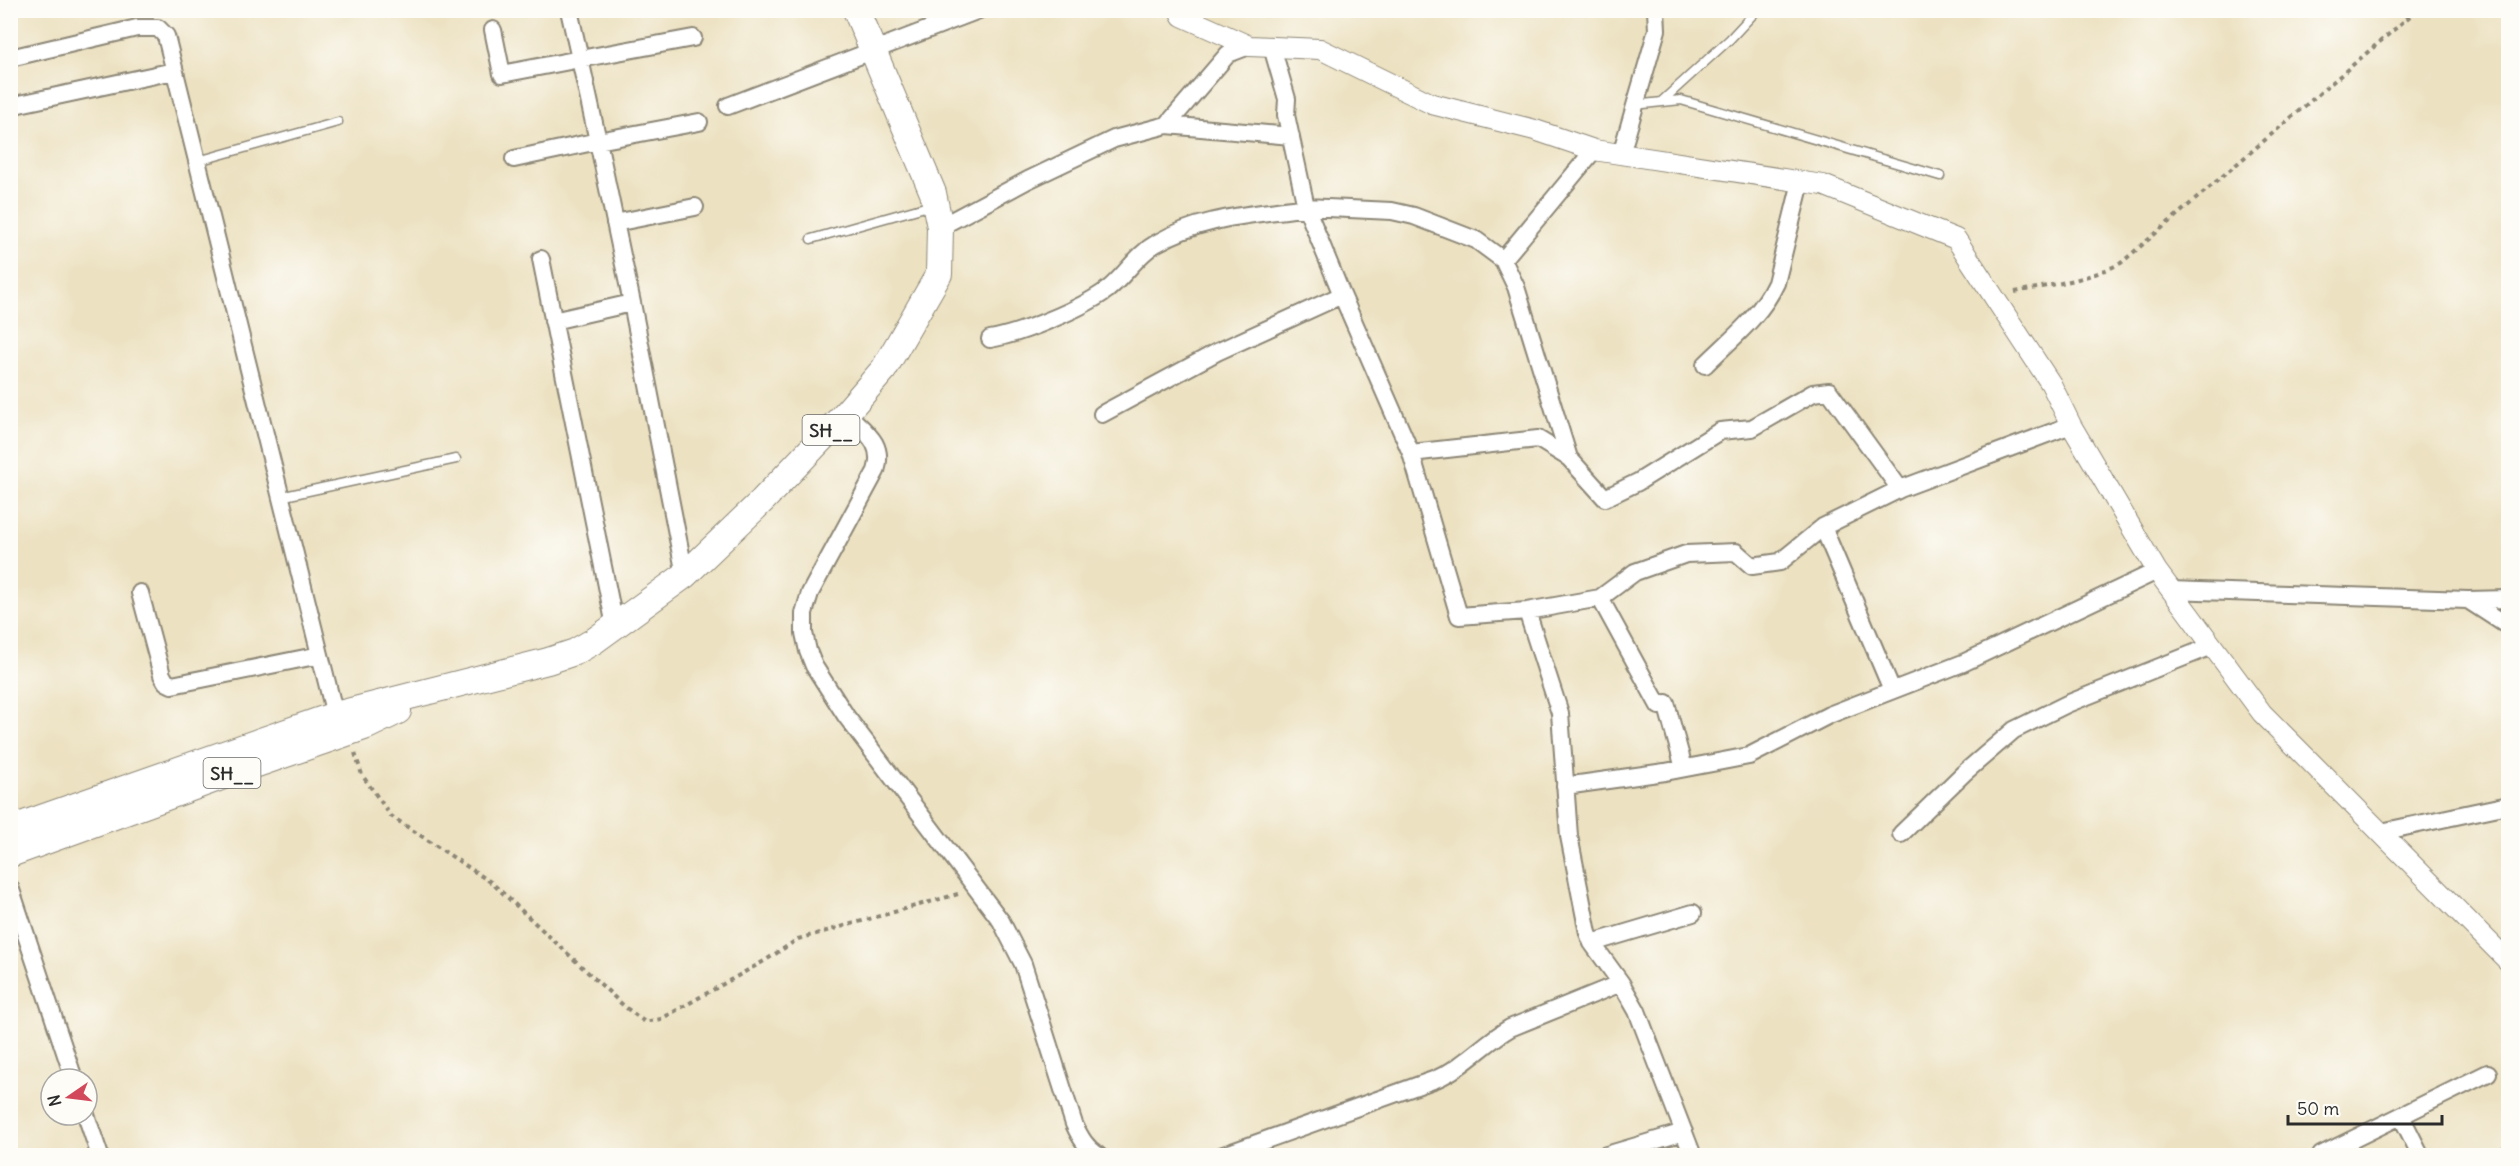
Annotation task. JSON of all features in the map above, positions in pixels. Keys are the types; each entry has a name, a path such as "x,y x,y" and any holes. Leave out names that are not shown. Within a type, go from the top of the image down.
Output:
{"main road":[{"name":"SH__","path":"10,829 342,724 367,726 450,686 575,652 685,575 762,501 846,413 884,369 939,274 938,216 933,193 856,10"},
{"name":"SH__","path":"10,854 342,724"}],"street":[{"path":"569,10 632,303 685,575"},
{"path":"728,106 979,10"},
{"path":"1179,10 1182,16 1249,46 1320,49 1432,104 1535,130 1594,150 1823,185 1956,239 2051,384 2071,425 2157,571 2262,713 2508,961"},
{"path":"1621,154 1657,30 1656,10"},
{"path":"10,58 137,28 158,28 166,36 320,655 342,724"},
{"path":"493,30 502,74 693,38"},
{"path":"1167,125 1228,54 1249,46"},
{"path":"1272,47 1287,99 1286,115 1306,207 1411,453 1459,616 1527,611 1600,598 1635,572 1686,554 1736,552 1752,566 1780,562 1823,527 1900,489 2071,425"},
{"path":"10,106 173,66"},
{"path":"514,159 699,122"},
{"path":"938,216 1028,180 1114,139 1167,125 1291,136"},
{"path":"1503,260 1594,150"},
{"path":"1705,365 1762,308 1771,295 1776,284 1801,182"},
{"path":"615,223 695,207"},
{"path":"990,339 1006,336 1075,308 1107,290 1155,244 1199,223 1306,207 1392,211 1414,216 1476,240 1503,260 1516,287 1569,458"},
{"path":"541,259 615,626"},
{"path":"1101,414 1217,352 1342,295"},
{"path":"553,321 632,303"},
{"path":"1411,453 1538,439 1569,458 1605,498 1638,482 1720,431 1752,428 1813,393 1828,391 1900,489"},
{"path":"846,413 873,440 879,450 879,461 876,471 810,593 804,613 808,651 846,716 1002,921 1018,951 1074,1124 1081,1139 1091,1151 1099,1155"},
{"path":"1823,527 1892,690"},
{"path":"1565,786 1749,756 1829,715 1963,663 2157,571"},
{"path":"2170,590 2468,600 2508,599"},
{"path":"140,593 162,675 166,682 172,685 320,655"},
{"path":"1600,598 1663,705 1684,768"},
{"path":"2468,600 2508,626"},
{"path":"1527,611 1560,713 1569,836 1592,943 1621,982 1637,1011 1693,1155"},
{"path":"1901,834 1964,773 2014,730 2067,704 2212,646"},
{"path":"2381,832 2467,816 2508,805"},
{"path":"10,887 70,1067"},
{"path":"1592,943 1693,913"},
{"path":"1221,1155 1450,1073 1495,1036 1510,1028 1621,982"},
{"path":"2321,1155 2488,1073"},
{"path":"2401,1116 2421,1155"},
{"path":"90,1127 100,1155"},
{"path":"1603,1155 1684,1132"}],"lane":[{"path":"1661,101 1730,39 1757,10"},
{"path":"1636,98 1661,101 1681,100 1693,103 1940,176"},
{"path":"198,161 338,122"},
{"path":"811,239 938,216"},
{"path":"280,497 456,459"}],"path":[{"path":"1994,297 2104,272 2121,263 2417,10"},
{"path":"342,724 362,776 391,816 492,884 625,1007 645,1022 661,1019 766,960 798,939 976,888"}]}
